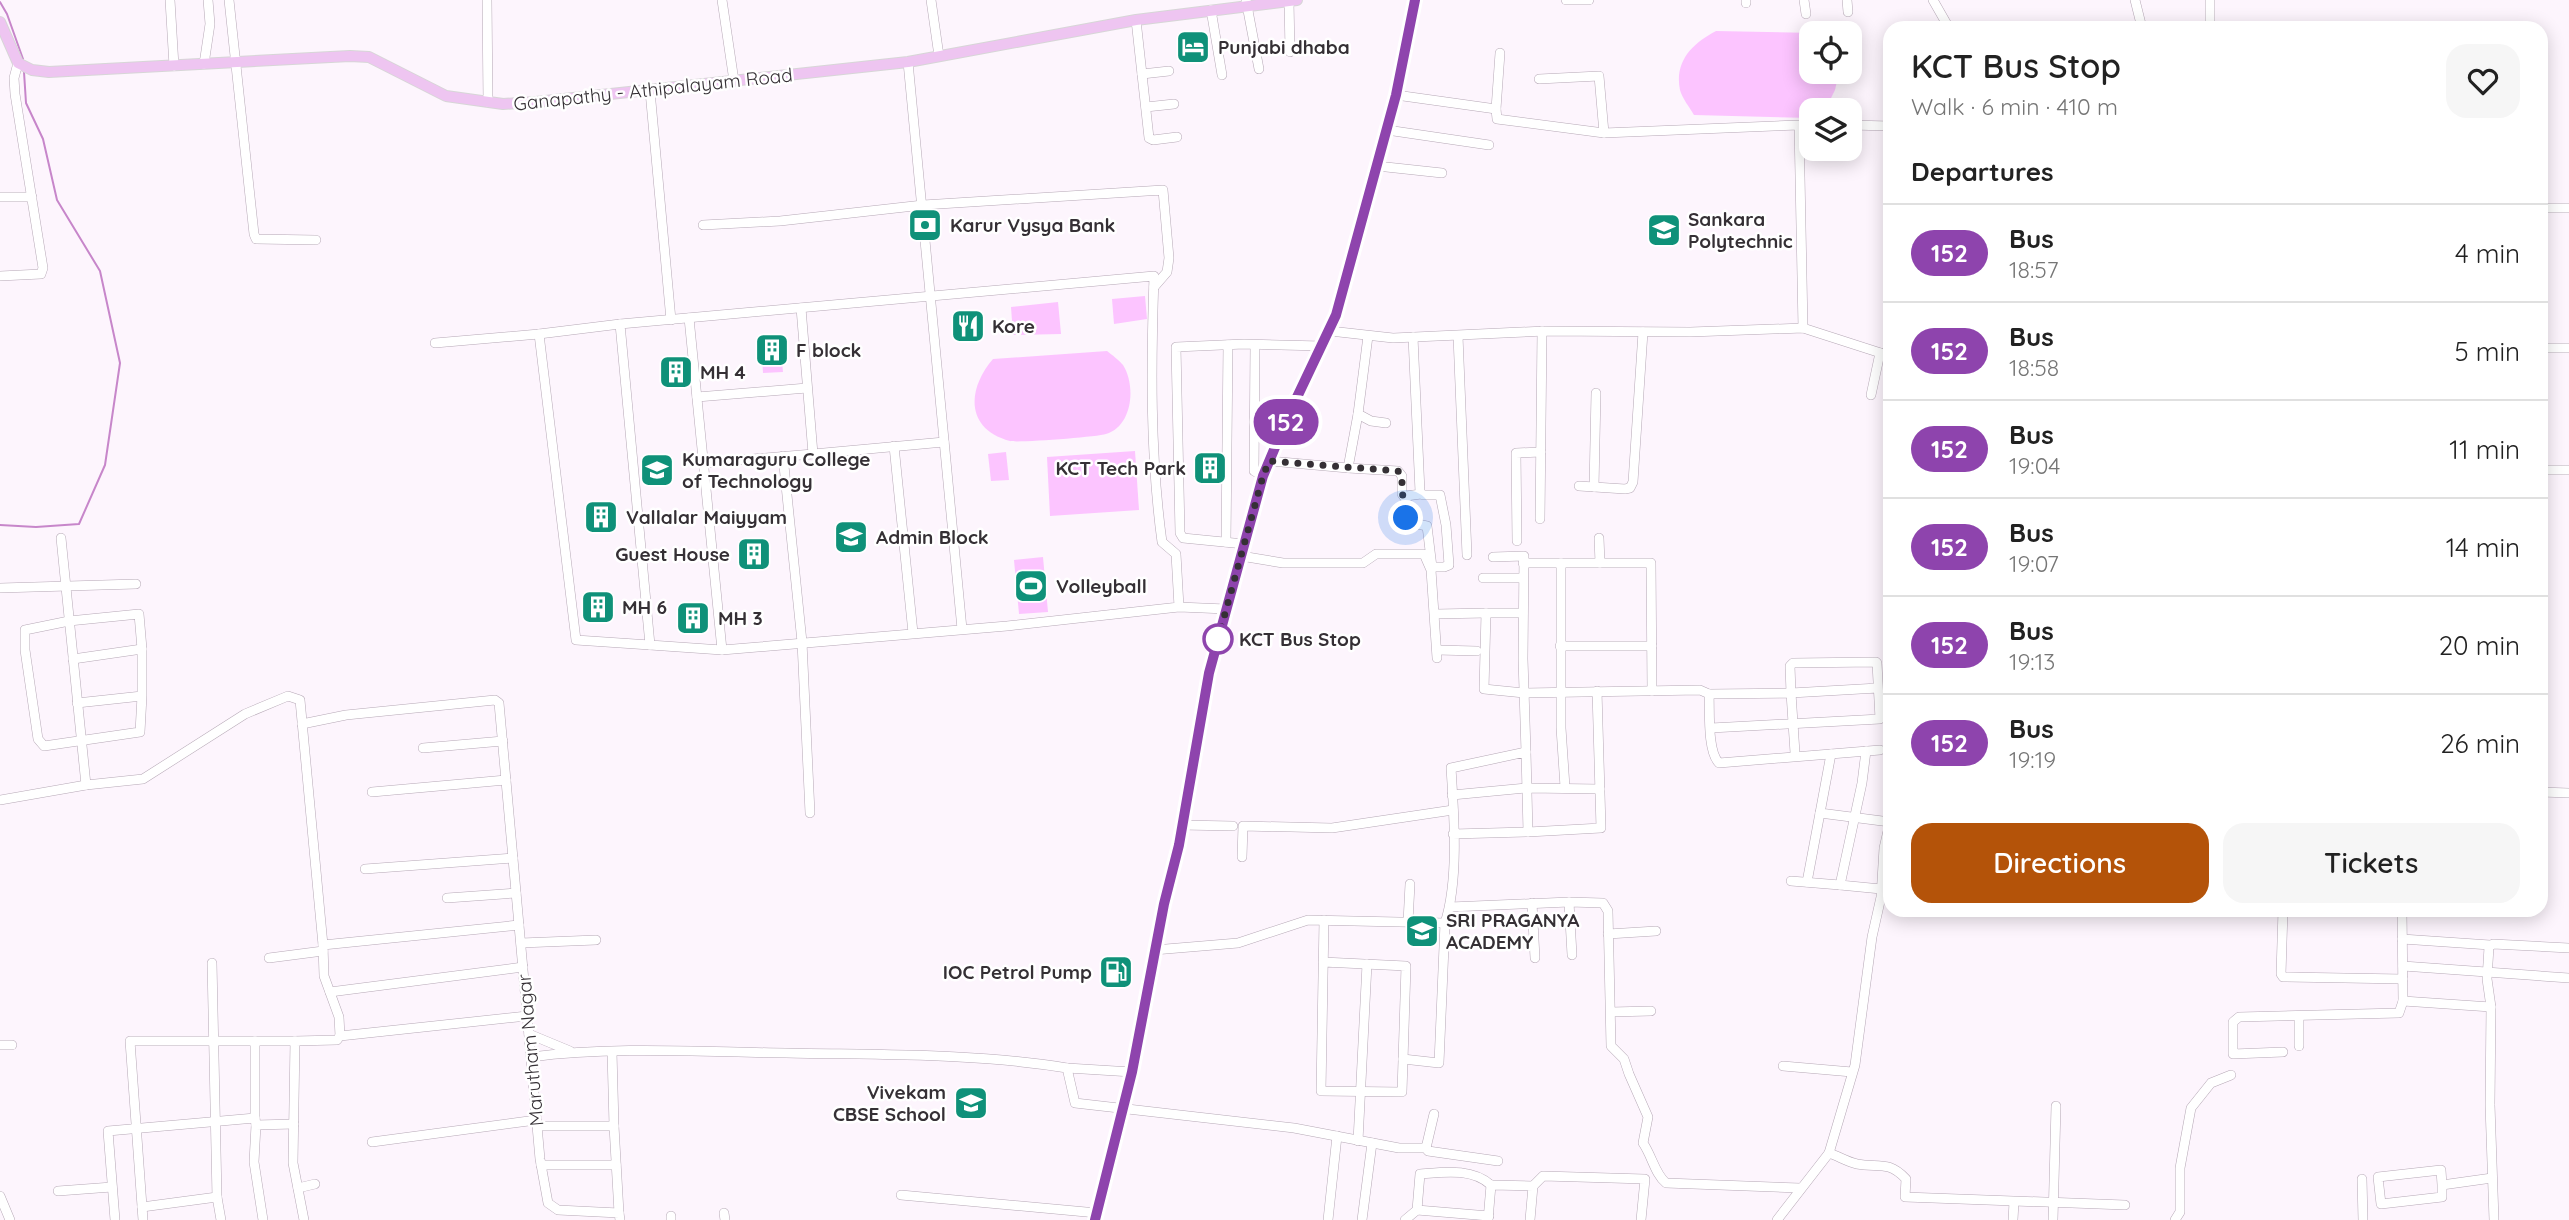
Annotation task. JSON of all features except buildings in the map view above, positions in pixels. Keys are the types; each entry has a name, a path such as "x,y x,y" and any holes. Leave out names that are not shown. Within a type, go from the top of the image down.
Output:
{"main road":[{"name":"Ganapathy - Athipalayam Road","path":"18,63 32,70 49,72 369,57 446,96 488,102 536,102 908,62 1136,20 1246,3 1297,0"},
{"path":"1096,1216 1132,1072 1154,950 1182,825 1209,673 1263,476 1289,414 1330,331 1387,131 1415,0"},
{"path":"0,22 18,63"}],"street":[{"path":"170,0 174,66"},
{"path":"204,64 210,24 208,0"},
{"path":"229,0 256,239 316,240"},
{"path":"487,0 488,102"},
{"path":"722,0 734,81"},
{"path":"931,0 939,56"},
{"path":"1566,0 1589,1"},
{"path":"1804,0 1806,14"},
{"path":"1847,0 1848,12"},
{"path":"1933,0 1945,21"},
{"path":"2210,0 2210,21"},
{"path":"1289,1 1290,52"},
{"path":"2137,1 2141,21"},
{"path":"1246,3 1259,69"},
{"path":"1211,10 1222,75"},
{"path":"1136,20 1149,138 1153,140 1177,137"},
{"path":"1500,53 1497,119 1604,133 1799,125"},
{"path":"908,62 962,629"},
{"path":"0,276 41,274 43,268 15,94 14,78 18,63"},
{"path":"1142,74 1169,71"},
{"path":"1539,79 1599,76 1604,133"},
{"path":"650,91 671,320"},
{"path":"1396,95 1496,109"},
{"path":"1146,107 1174,104"},
{"path":"1862,125 1883,126"},
{"path":"1387,131 1489,145"},
{"path":"1800,161 1803,328"},
{"path":"1377,166 1442,173"},
{"path":"435,343 620,324 1158,277 1167,272 1169,258 1163,190 923,205 780,221 703,225"},
{"path":"0,197 32,197"},
{"path":"2548,208 2569,208"},
{"path":"1158,277 1154,287 1152,367 1157,506 1162,541 1177,554 1179,607"},
{"path":"801,308 813,454"},
{"path":"689,318 722,650"},
{"path":"620,324 650,645"},
{"path":"1330,331 1368,336 1413,337 1542,331 1643,332 1803,328 1883,354"},
{"path":"1540,519 1542,331"},
{"path":"1579,486 1625,489 1630,488 1633,482 1643,332"},
{"path":"539,334 576,640 722,650 1179,607 1226,609"},
{"path":"1348,468 1359,414 1368,336"},
{"path":"1458,336 1467,555"},
{"path":"1413,337 1421,494"},
{"path":"1226,542 1228,345"},
{"path":"1255,345 1254,471 1263,476"},
{"path":"1322,346 1177,347 1180,533 1183,538 1226,542 1283,563 1363,563 1376,554 1424,554 1431,570 1437,654 1477,651"},
{"path":"2548,348 2569,348"},
{"path":"1871,396 1880,353"},
{"path":"697,397 807,388"},
{"path":"1594,487 1596,393"},
{"path":"1359,414 1371,421 1386,423"},
{"path":"704,463 944,442"},
{"path":"894,446 913,633"},
{"path":"1517,541 1517,453 1541,452"},
{"path":"783,456 802,642 810,813"},
{"path":"1269,461 1398,471 1402,476 1407,522 1427,526 1446,525"},
{"path":"2548,470 2569,470"},
{"path":"1405,498 1407,495 1440,495 1446,525 1449,565 1444,568 1432,567 1427,526"},
{"path":"61,538 86,785"},
{"path":"1599,538 1600,563"},
{"path":"1493,557 1524,556 1528,832"},
{"path":"1524,563 1651,563 1652,691"},
{"path":"1561,563 1560,646 1565,787"},
{"path":"1483,578 1523,578"},
{"path":"0,589 136,584"},
{"path":"1486,612 1484,689 1524,692 1700,690 1709,694 1878,688"},
{"path":"1436,614 1523,612"},
{"path":"139,614 142,649 140,732 44,746 38,739 25,650 25,630 69,621 139,614"},
{"path":"1560,646 1652,646"},
{"path":"73,659 142,649"},
{"path":"1711,728 1793,724 1880,719 1875,661 1793,663 1790,666 1791,693 1793,724 1795,753"},
{"path":"1454,834 1601,828 1597,691"},
{"path":"1709,694 1714,758 1719,763 1880,750"},
{"path":"77,703 142,696"},
{"path":"0,800 86,785 144,779 245,714 288,696 300,700 324,976 339,1017 340,1036"},
{"name":"Marutham Nagar","path":"302,724 346,715 495,700 499,703 541,1165 548,1203 558,1210 619,1216"},
{"path":"424,748 503,741"},
{"path":"1840,885 1863,783 1866,751"},
{"path":"1403,1059 1439,1063 1446,923 1450,907 1454,834 1451,768 1526,752"},
{"path":"1807,882 1831,754"},
{"path":"372,792 506,780"},
{"path":"1452,796 1527,788 1600,789"},
{"path":"2548,792 2569,793"},
{"path":"1242,857 1243,826 1332,828 1453,810"},
{"path":"1820,813 1883,821"},
{"path":"1182,825 1233,826"},
{"path":"365,870 513,858"},
{"path":"1777,1220 1829,1153 1857,1053 1883,862"},
{"path":"1791,881 1881,889"},
{"path":"1408,922 1410,884"},
{"path":"447,898 516,893"},
{"path":"1569,902 1572,955"},
{"path":"1532,903 1535,958"},
{"path":"1450,907 1603,903 1608,911 1611,1046 1625,1059 1648,1117 1643,1143 1652,1155 1660,1178 1666,1183 1800,1188"},
{"path":"2283,917 2283,977 2403,979"},
{"path":"2283,1052 2233,1054 2233,1022 2239,1017 2399,1013 2403,1001 2402,917"},
{"path":"1154,950 1238,943 1308,920 1446,923"},
{"path":"1323,962 1406,965 1402,1092 1321,1091 1323,962 1324,920"},
{"path":"269,958 323,948 519,925"},
{"path":"1608,934 1656,931"},
{"path":"2402,939 2569,948"},
{"path":"521,943 596,940"},
{"path":"2490,945 2488,972 2491,1007 2494,1220"},
{"path":"212,963 217,1196 221,1220"},
{"path":"1358,1140 1367,964"},
{"path":"2403,965 2569,978"},
{"path":"330,992 523,967"},
{"path":"2403,1001 2491,1007"},
{"path":"1611,1012 1651,1011"},
{"path":"143,1220 131,1041 337,1040 340,1036 527,1016"},
{"path":"2299,1017 2300,1046"},
{"path":"529,1034 571,1052"},
{"path":"255,1041 254,1162 263,1220"},
{"path":"295,1041 293,1163 304,1220"},
{"path":"0,1045 12,1045"},
{"path":"531,1057 571,1052 612,1052 932,1057 1027,1062 1067,1068 1132,1072"},
{"path":"612,1052 619,1216"},
{"path":"1783,1066 1852,1072"},
{"path":"1067,1068 1075,1103 1294,1128 1399,1148 1426,1147"},
{"path":"2175,1220 2180,1212 2180,1168 2191,1108 2211,1083 2231,1075"},
{"path":"2053,1220 2056,1106"},
{"path":"1434,1114 1426,1147 1428,1152 1498,1161"},
{"path":"115,1220 108,1131 216,1122 294,1124"},
{"path":"372,1142 537,1123 614,1126"},
{"path":"1328,1220 1337,1136"},
{"path":"1362,1220 1372,1143"},
{"path":"1829,1153 1857,1164 1885,1165 1900,1172 1906,1178 1905,1197 2125,1205"},
{"path":"541,1165 616,1165"},
{"path":"2441,1170 2442,1185 2442,1197 2381,1204 2378,1177 2441,1170"},
{"path":"1405,1220 1417,1210 1420,1174 1465,1173 1482,1178 1491,1185 1533,1186"},
{"path":"1530,1220 1533,1186 1543,1176 1645,1178 1641,1220"},
{"path":"2442,1185 2492,1178"},
{"path":"2362,1179 2363,1220"},
{"path":"298,1188 315,1184"},
{"path":"1417,1210 1488,1218 1491,1185"},
{"path":"58,1191 112,1187"},
{"path":"901,1195 1096,1216"},
{"path":"0,1196 10,1220"},
{"path":"142,1207 217,1196"},
{"path":"2013,1220 2014,1202"}],"shaded area":[{"path":"1716,31 1799,33 1799,84 1836,84 1835,90 1831,98 1799,98 1799,118 1694,115 1684,100 1679,80 1687,54 1700,41"},
{"path":"1145,296 1147,319 1114,324 1112,299"},
{"path":"1058,302 1061,334 1013,335 1011,307"},
{"path":"780,341 783,372 763,373 761,342"},
{"path":"1107,351 1123,365 1130,383 1127,414 1115,430 1088,437 1010,441 995,435 978,418 975,395 978,383 993,359"},
{"path":"1135,451 1139,510 1050,516 1047,457"},
{"path":"1006,452 1009,480 991,481 988,454"},
{"name":"Volleyball","path":"1043,557 1048,612 1019,614 1014,560"}],"waterway":[{"path":"0,2 23,59"},
{"path":"0,525 36,527 79,524 105,465 120,363 100,271 57,200 43,139 26,103 24,72"}],"bus line":[{"name":"152","path":"1095,1220 1132,1072 1164,904 1179,845 1209,673 1263,476 1336,315 1396,95 1415,0"}],"place":[{"name":"Punjabi dhaba","path":"1193,47"},
{"name":"Karur Vysya Bank","path":"925,225"},
{"name":"Sankara Polytechnic","path":"1664,230"},
{"name":"Kore","path":"968,326"},
{"name":"F block","path":"772,350"},
{"name":"MH 4","path":"676,372"},
{"name":"KCT Tech Park","path":"1210,468"},
{"name":"Kumaraguru College of Technology","path":"657,470"},
{"name":"Vallalar Maiyyam","path":"601,517"},
{"name":"Admin Block","path":"851,537"},
{"name":"Guest House","path":"754,554"},
{"name":"Volleyball","path":"1031,586"},
{"name":"MH 6","path":"598,607"},
{"name":"MH 3","path":"693,618"},
{"name":"KCT Bus Stop","path":"1218,639"},
{"name":"SRI PRAGANYA ACADEMY","path":"1422,931"},
{"name":"IOC Petrol Pump","path":"1116,972"},
{"name":"Vivekam CBSE School","path":"971,1103"}],"route":[{"path":"1218,639 1269,461 1398,471 1402,476 1406,518"}]}
